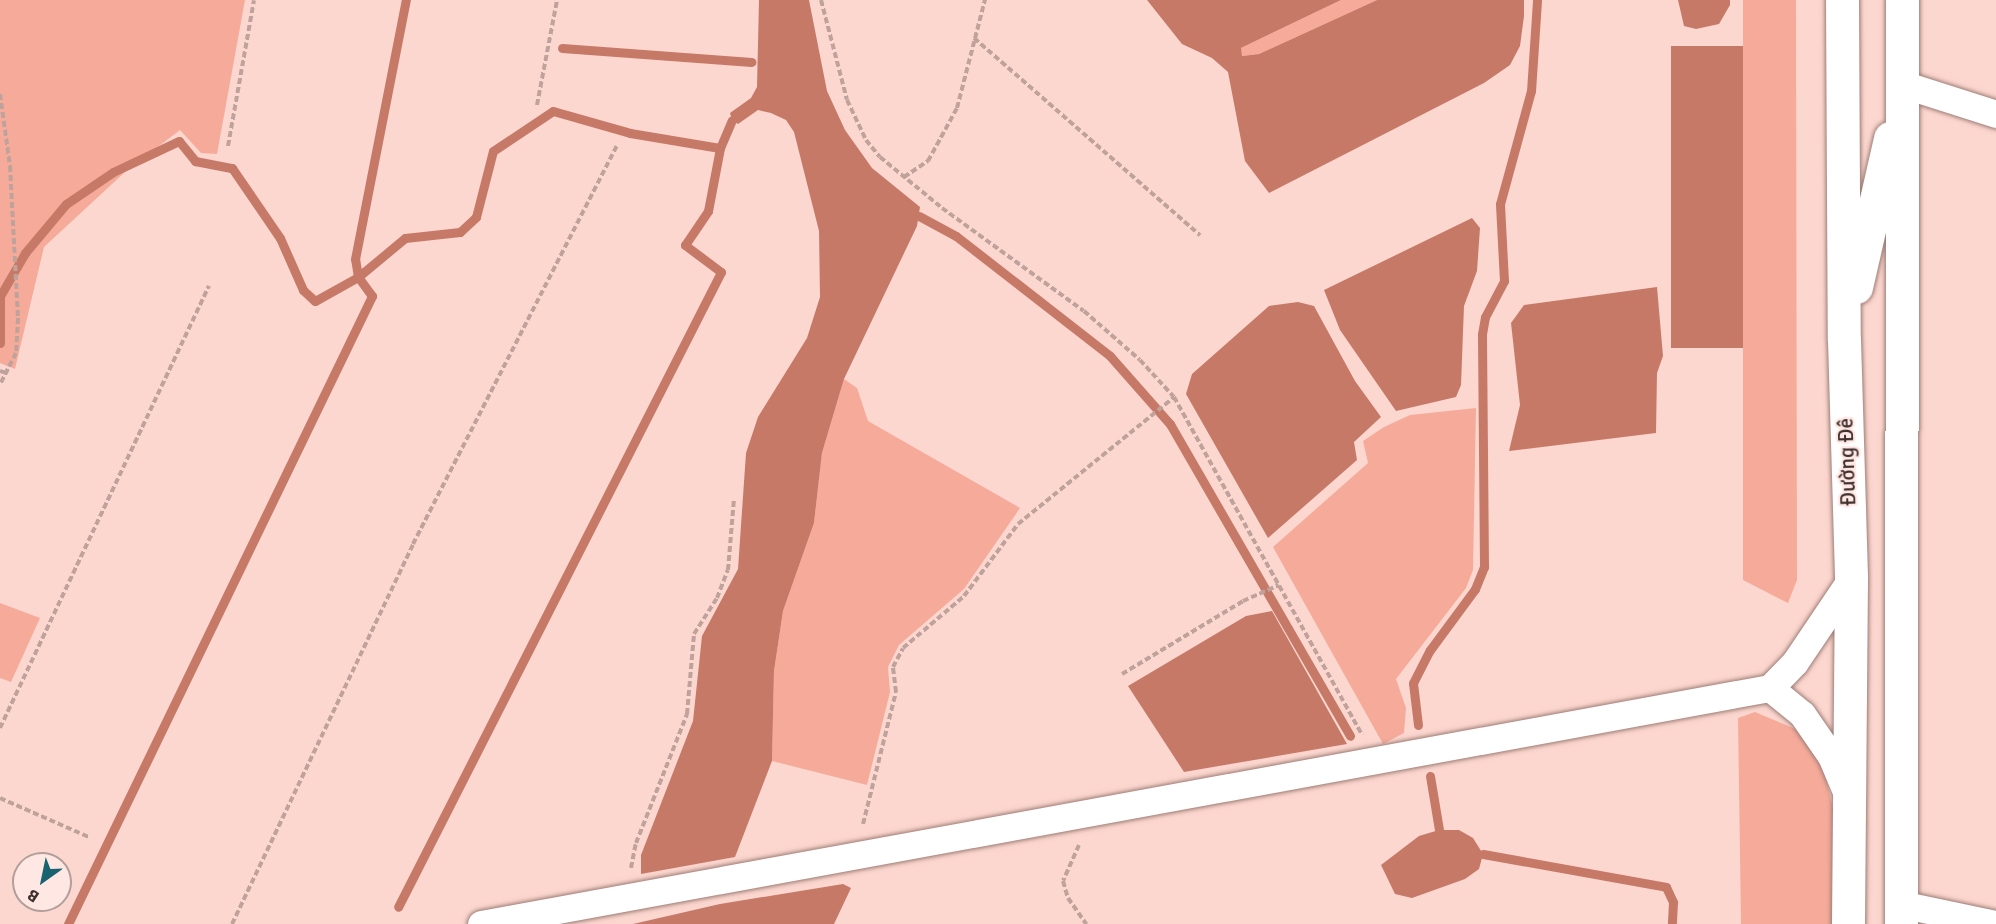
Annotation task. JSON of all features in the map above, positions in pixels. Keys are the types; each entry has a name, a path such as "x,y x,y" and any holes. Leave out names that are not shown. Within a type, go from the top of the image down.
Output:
{"street":[{"name":"Đường Đê","path":"1842,0 1844,340 1851,579 1848,924"},
{"path":"1902,0 1901,914 1995,924"},
{"path":"1844,340 1902,84"},
{"path":"1902,84 1996,114"},
{"path":"481,924 1770,688 1795,662 1851,579"},
{"path":"1770,688 1802,714 1831,756 1848,796"}],"path":[{"path":"228,146 254,0"},
{"path":"537,105 557,0"},
{"path":"821,0 857,123 880,157 1084,310 1140,360 1174,397 1376,760"},
{"path":"904,177 928,161 957,108 985,0"},
{"path":"974,38 1200,236"},
{"path":"0,94 10,166 18,318 16,353 0,385"},
{"path":"232,924 413,544 617,146"},
{"path":"0,728 209,286"},
{"path":"0,371 6,373"},
{"path":"859,855 896,692 893,667 903,648 964,596 1018,524 1174,397"},
{"path":"635,896 630,864 687,714 694,634 717,598 728,570 734,498"},
{"path":"1122,674 1244,601 1279,585"},
{"path":"0,798 89,837"},
{"path":"1086,924 1068,898 1063,881 1070,860 1101,810"}],"shaded area":[{"path":"0,0 245,0 217,154 201,153 180,130 125,172 44,247 15,369 0,363"},
{"path":"759,0 809,0 827,91 845,130 872,168 920,207 917,226 844,379 822,453 814,523 783,611 774,671 772,761 735,857 641,874 641,855 693,721 702,636 738,569 746,453 758,417 807,338 820,297 819,231 794,132 786,120 771,113 758,110 738,124 732,120 730,113 751,98 757,87"},
{"path":"1147,0 1341,0 1241,48 1242,56 1259,54 1377,0 1524,0 1524,16 1520,46 1510,65 1484,83 1269,193 1245,161 1228,72 1212,58 1182,44"},
{"path":"1341,0 1377,0 1259,54 1241,56 1241,48"},
{"path":"1678,0 1730,0 1730,5 1719,24 1696,29 1684,26"},
{"path":"1743,0 1796,0 1797,580 1788,603 1743,580"},
{"path":"1671,46 1743,46 1743,348 1671,348"},
{"path":"1472,218 1480,228 1477,271 1464,306 1461,385 1456,397 1396,411 1340,330 1324,290"},
{"path":"1657,287 1663,356 1657,373 1656,433 1509,451 1520,405 1511,323 1524,305"},
{"path":"1298,302 1314,306 1355,381 1381,417 1354,442 1357,460 1268,538 1186,394 1192,374 1269,306"},
{"path":"844,379 857,388 868,421 1020,508 964,589 899,645 888,667 890,692 867,785 772,761 774,671 783,611 814,523 822,453"},
{"path":"1476,408 1473,570 1466,588 1396,679 1406,708 1404,733 1383,744 1273,547 1368,463 1363,441 1384,427 1410,415"},
{"path":"0,603 40,618 11,682 0,678"},
{"path":"1272,611 1347,744 1184,772 1128,686 1246,616"},
{"path":"1755,712 1798,730 1824,771 1836,821 1836,924 1741,924 1738,718"},
{"path":"1439,830 1459,830 1473,838 1483,854 1479,869 1465,879 1412,898 1395,894 1381,865 1419,836"},
{"path":"843,884 851,888 834,924 633,924 720,904"}],"waterway":[{"path":"68,924 372,296 358,277 355,259 406,0"},
{"path":"1418,725 1413,683 1430,650 1475,589 1484,567 1482,334 1485,317 1504,281 1500,204 1531,91 1537,0"},
{"path":"562,48 751,62"},
{"path":"0,343 0,296 25,253 66,204 113,172 179,141 195,161 232,168 280,238 303,290 315,301 358,277 405,238 460,232 476,217 493,151 553,111 630,133 720,148 708,211 685,245 721,272 398,907"},
{"path":"720,148 732,120"},
{"path":"919,216 956,236 1110,356 1170,424 1350,736"},
{"path":"1430,776 1439,830"},
{"path":"1483,854 1666,887 1673,902 1672,924"}]}
